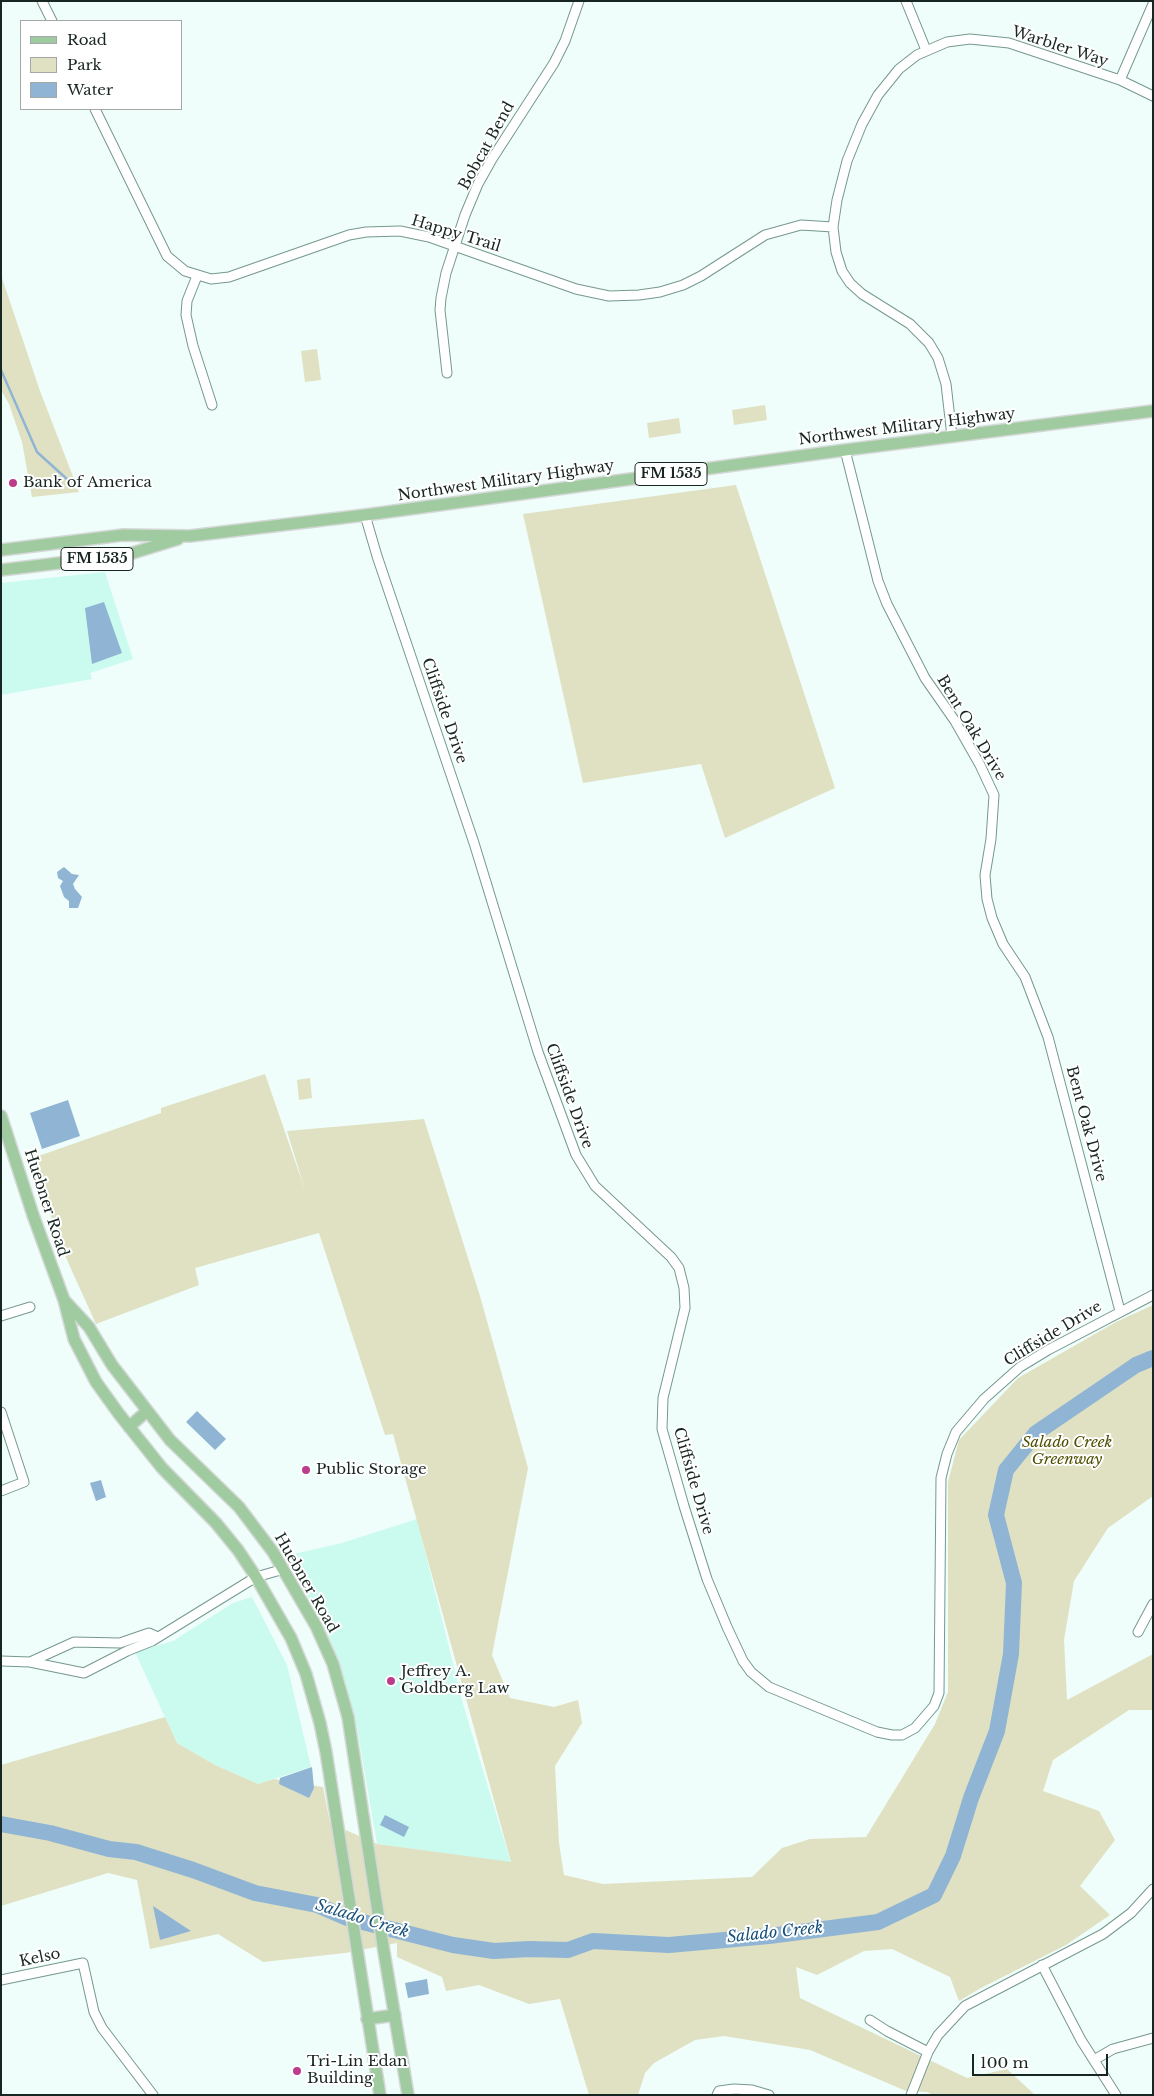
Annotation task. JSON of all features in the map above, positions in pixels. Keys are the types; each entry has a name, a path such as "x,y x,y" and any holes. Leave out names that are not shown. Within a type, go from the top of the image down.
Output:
{"main road":[{"name":"Northwest Military Highway","path":"1,550 123,535 190,536 365,515 845,450 1153,411"},
{"name":"Northwest Military Highway","path":"1,570 126,555 190,536"},
{"name":"Huebner Road","path":"1,1116 64,1300 74,1339 96,1382 162,1468 216,1523 238,1550 291,1638 306,1674 320,1723 338,1824 380,2095"},
{"name":"Huebner Road","path":"64,1300 88,1327 112,1365 170,1440 239,1507 284,1569 316,1626 333,1664 348,1716 408,2095"},
{"path":"129,1427 147,1412"},
{"path":"367,2018 394,2015"}],"street":[{"path":"42,1 52,20"},
{"name":"Bobcat Bend","path":"447,373 440,298 466,215 478,184 554,63 565,41 579,1"},
{"path":"906,1 926,50"},
{"path":"1120,80 1153,4"},
{"name":"Warbler Way","path":"952,436 946,384 938,358 924,336 910,324 862,294 850,283 842,271 836,252 833,227 837,200 847,161 862,124 878,95 891,77 907,62 926,50 947,42 970,39 1009,43 1120,80 1153,96"},
{"name":"Happy Trail","path":"94,110 167,256 175,265 196,276 211,279 229,277 349,235 366,232 400,231 429,237 576,289 609,296 624,296 660,292 683,285 765,235 801,225 833,227"},
{"path":"196,276 187,301 186,315 193,346 212,405"},
{"name":"Bent Oak Drive","path":"845,450 878,581 886,604 925,678 954,721 980,765 994,795 991,839 985,875 987,899 992,918 1003,944 1025,977 1048,1036 1120,1311"},
{"name":"Cliffside Drive","path":"365,515 377,556 474,843 538,1052 576,1155 595,1186 671,1257 679,1268 684,1288 685,1308 663,1398 662,1429 684,1506 708,1579 727,1627 743,1661 751,1672 769,1687 877,1732 902,1735 915,1728 934,1706 939,1693 941,1478 947,1454 956,1432 984,1399 1020,1367 1120,1311 1153,1295"},
{"path":"1,1316 30,1307"},
{"path":"1,1412 24,1482 1,1490"},
{"path":"1,1661 30,1662 84,1672 152,1641 256,1577 284,1569"},
{"path":"1138,1632 1153,1604"},
{"path":"30,1662 74,1642 120,1643 149,1634 158,1636"},
{"path":"911,2095 928,2052 947,2023 965,2006 1102,1934 1131,1913 1153,1889"},
{"name":"Kelso","path":"1,1980 83,1962 94,2012 102,2028 153,2095"},
{"path":"1042,1965 1071,2021 1116,2095"},
{"path":"870,2020 887,2032 928,2052"},
{"path":"1094,2060 1113,2049 1153,2038"},
{"path":"718,2093 734,2088 752,2090 769,2095"}],"shaded area":[{"path":"105,572 133,659 90,673 92,679 1,695 1,583"},
{"path":"417,1519 463,1704 511,1863 377,1844 357,1728 345,1680 320,1619 285,1556 342,1543"},
{"path":"252,1597 287,1665 311,1767 258,1784 215,1765 177,1743 135,1652 173,1641 233,1603"}],"green space":[{"path":"1,275 40,391 79,492 32,497 22,442 9,404 1,390"},
{"path":"317,349 321,380 305,382 301,351"},
{"path":"765,405 767,420 734,425 732,410"},
{"path":"679,418 681,433 649,438 647,423"},
{"path":"736,485 835,788 725,838 701,764 583,783 523,514"},
{"name":"Salado Creek Greenway","path":"265,1074 305,1190 287,1131 424,1119 480,1296 528,1468 492,1655 510,1698 554,1707 578,1700 582,1723 555,1766 559,1843 564,1875 603,1884 752,1877 782,1848 810,1839 866,1837 935,1724 948,1692 948,1482 959,1440 1018,1378 1116,1322 1153,1305 1153,1496 1108,1528 1074,1581 1064,1640 1067,1700 1153,1654 1153,1710 1129,1710 1053,1760 1043,1791 1099,1811 1115,1840 1080,1886 1110,1915 1066,1945 959,2001 950,1977 892,1949 864,1951 817,1975 796,1967 800,1998 967,2078 1007,2069 1035,2095 934,2095 927,2092 906,2091 810,2050 724,2036 695,2040 654,2063 645,2073 638,2095 589,2095 560,1999 529,2004 479,1985 446,1991 442,1977 397,1957 397,1943 345,1953 263,1962 218,1934 150,1949 137,1880 108,1873 1,1906 1,1765 165,1717 177,1743 215,1765 258,1784 274,1779 323,1787 330,1823 377,1844 511,1862 393,1434 385,1435 319,1233 195,1268 199,1285 96,1324 67,1260 30,1159 161,1113 161,1108"},
{"path":"310,1078 312,1098 299,1100 297,1080"}],"water":[{"path":"104,602 122,653 92,664 85,608"},
{"path":"64,867 72,874 79,875 73,884 82,897 78,908 69,908 69,901 64,897 60,886 63,881 58,878 57,872"},
{"path":"68,1100 80,1136 42,1149 30,1113"},
{"path":"197,1411 226,1439 215,1450 186,1422"},
{"path":"101,1480 106,1497 96,1501 90,1483"},
{"path":"312,1767 314,1788 309,1798 279,1784 280,1778"},
{"path":"385,1815 409,1827 404,1837 380,1825"},
{"path":"153,1906 191,1931 160,1940"},
{"path":"427,1979 429,1994 408,1998 405,1983"}],"waterway":[{"path":"1,370 37,452 68,480"},
{"name":"Salado Creek","path":"1,1824 50,1833 109,1849 136,1852 193,1870 255,1893 317,1905 347,1918 453,1945 494,1951 529,1949 568,1950 593,1941 669,1945 769,1936 878,1922 934,1895 953,1856 971,1798 997,1731 1011,1654 1014,1583 996,1515 1006,1470 1036,1433 1136,1365 1153,1358"}],"place":[{"name":"Bank of America","path":"13,483"},
{"name":"Public Storage","path":"306,1470"},
{"name":"Jeffrey A. Goldberg Law","path":"391,1681"},
{"name":"Tri-Lin Edan Building","path":"297,2071"}]}
